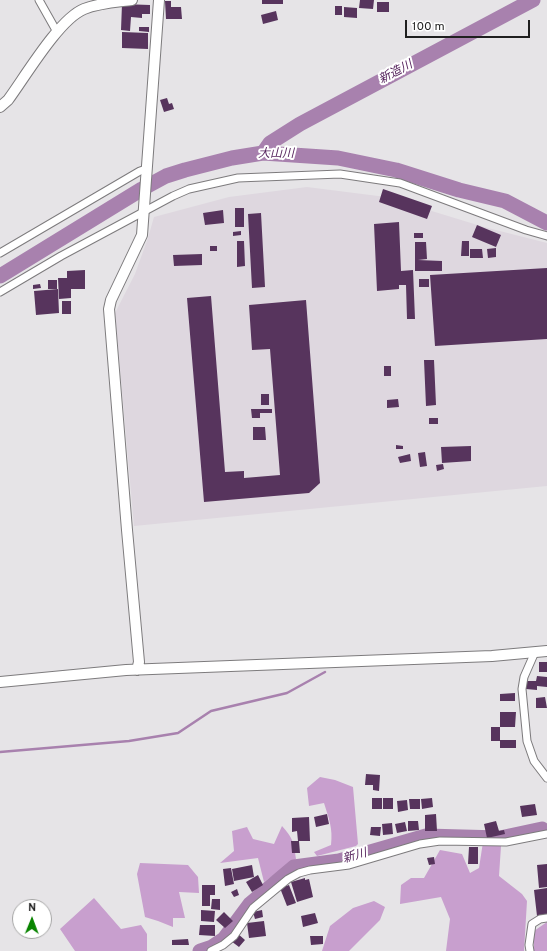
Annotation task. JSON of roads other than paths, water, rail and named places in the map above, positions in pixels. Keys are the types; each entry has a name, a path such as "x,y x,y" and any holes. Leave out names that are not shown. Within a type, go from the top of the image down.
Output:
{"street":[{"path":"39,0 57,32"},
{"path":"0,107 8,100 61,26 83,10 115,2 132,0"},
{"path":"137,670 139,662 126,530 109,309 111,300 142,235 158,0"},
{"path":"0,253 140,171 146,169"},
{"path":"0,292 61,256 144,211 189,189 238,178 340,174 400,183 526,230 547,236"},
{"path":"0,682 137,670 492,656 547,651"},
{"path":"535,652 524,677 522,689 524,711 527,741 530,751 534,761 547,778"},
{"path":"211,951 223,945 234,936 253,908 288,879 299,873 310,870 349,865 420,844 440,841 506,842 547,834"},
{"path":"530,951 529,945 532,924 540,918 547,918"}],"waterway":[{"name":"新造川","path":"263,153 270,143 300,124 533,0"},
{"name":"新造川","path":"0,276 142,189 166,176 232,158 263,153 338,158 396,170 459,190 505,201 547,223"},
{"path":"0,752 129,741 178,733 211,711 287,693 325,672"},
{"name":"新川","path":"200,951 212,947 224,939 250,904 294,867 339,861 426,836 500,838 542,829"}],"water label":[{"name":"大山川","path":"276,155"}]}
